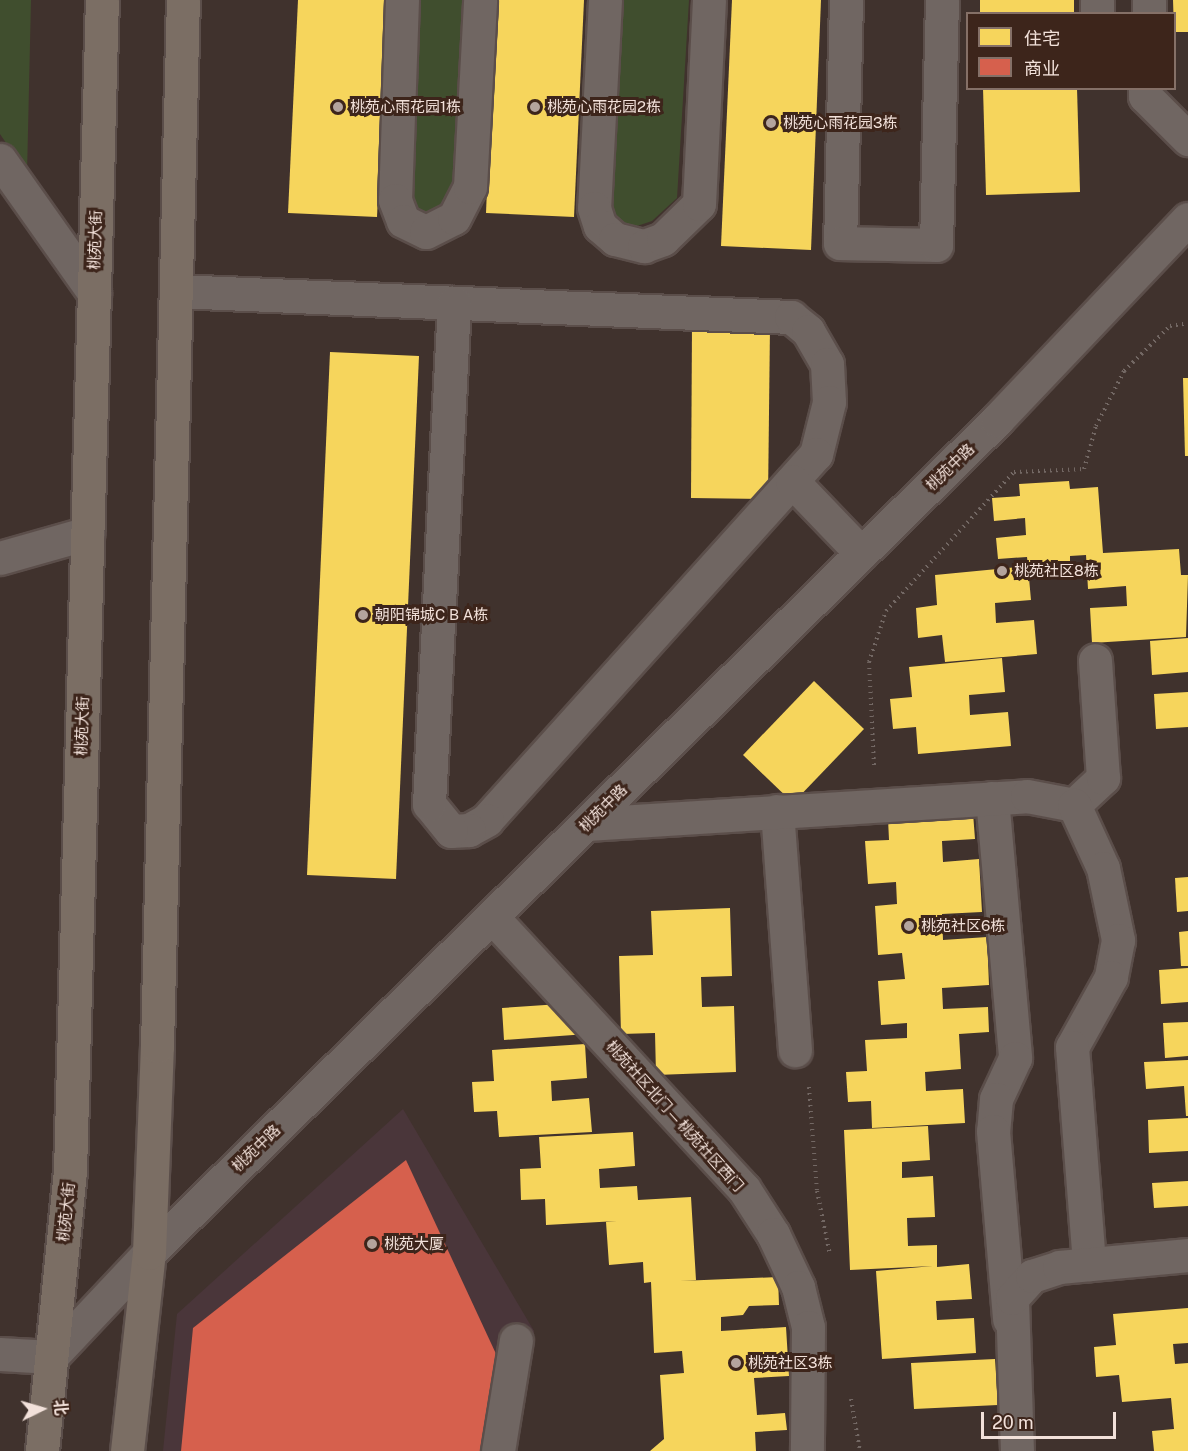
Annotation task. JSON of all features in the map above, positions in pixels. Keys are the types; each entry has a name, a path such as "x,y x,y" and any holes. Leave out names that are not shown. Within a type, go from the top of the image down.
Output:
{"main road":[{"name":"桃苑大街","path":"42,1451 70,1172 102,0"},
{"path":"127,1451 149,1253 183,0"}],"street":[{"path":"402,0 395,200 403,221 426,232 454,218 470,187 480,0"},
{"path":"604,0 594,208 600,226 615,239 644,246 663,239 699,204 709,0"},
{"path":"846,0 840,243 936,245 942,0"},
{"path":"1142,91 1188,139"},
{"path":"0,160 94,293"},
{"name":"桃苑中路","path":"51,1357 149,1253 997,420 1188,219"},
{"path":"176,291 791,317 808,331 827,364 829,402 816,454 487,820 469,830 451,831 429,804 453,303"},
{"path":"792,481 861,553"},
{"path":"0,558 88,533"},
{"path":"1074,805 1102,778 1095,660"},
{"path":"586,824 1027,796 1074,805"},
{"path":"992,798 1015,1058 996,1099 993,1131 1009,1319 1017,1451"},
{"path":"1074,805 1103,868 1118,940 1111,977 1072,1047 1070,1077 1074,1265"},
{"path":"777,811 795,1050"},
{"name":"桃苑社区北门—桃苑社区西门","path":"492,917 744,1189 773,1234 798,1287 808,1327 807,1436 794,1451"},
{"path":"1004,1256 1025,1269 1188,1255"},
{"path":"1009,1319 1012,1298 1025,1283 1074,1265"},
{"path":"498,1451 516,1340"},
{"path":"0,1354 51,1357"}],"path":[{"path":"877,805 869,673 886,611 1014,472 1084,469 1096,426 1124,371 1170,326 1188,322"},
{"path":"795,1050 808,1076 817,1191 833,1268"},
{"path":"850,1389 860,1451"}],"shaded area":[{"name":"桃苑大厦","path":"403,1109 534,1331 515,1451 163,1451 177,1314"}],"green space":[{"path":"0,0 31,0 27,174 0,134"},
{"path":"415,0 468,0 457,192 445,207 430,212 421,211 411,198"},
{"path":"618,0 689,0 677,198 652,221 634,227 622,223 607,202"}],"building: 住宅":[{"name":"桃苑心雨花园1栋","path":"298,0 387,0 377,217 288,213"},
{"name":"桃苑心雨花园2栋","path":"495,0 584,0 574,217 486,213"},
{"name":"桃苑心雨花园3栋","path":"732,0 821,0 811,250 721,246"},
{"path":"980,0 1074,0 1074,12 980,12"},
{"path":"1173,0 1188,0 1188,32 1176,32 1176,12 1173,12"},
{"path":"983,90 1077,90 1080,192 986,195"},
{"path":"692,325 770,326 768,499 691,498"},
{"name":"朝阳锦城C B A栋","path":"330,352 419,356 396,879 307,875"},
{"path":"1183,378 1188,378 1188,456 1185,456"},
{"name":"桃苑社区8栋","path":"1069,481 1070,489 1098,487 1103,553 1179,549 1181,575 1188,575 1186,637 1092,643 1090,608 1127,606 1126,586 1088,589 1086,555 1070,556 1070,564 1028,567 1031,600 995,603 996,623 1034,620 1037,654 945,662 942,635 918,638 916,608 937,605 935,575 1028,566 1027,557 998,559 996,538 1026,535 1025,518 994,521 992,498 1020,496 1019,484"},
{"path":"1188,638 1188,672 1152,675 1150,641"},
{"path":"1002,658 1005,692 969,695 970,715 1008,712 1011,746 918,754 916,727 893,729 890,699 912,697 909,667"},
{"path":"814,681 864,729 793,803 743,755"},
{"path":"1188,692 1188,727 1156,729 1154,694"},
{"name":"桃苑社区6栋","path":"973,813 975,839 942,841 943,862 979,859 982,912 942,914 943,940 987,937 989,985 942,988 943,1009 988,1007 989,1032 959,1034 961,1069 925,1072 926,1091 963,1089 965,1123 872,1128 871,1101 848,1102 846,1072 867,1071 865,1040 907,1038 907,1023 881,1025 878,981 905,979 902,953 878,955 875,906 897,904 896,882 868,884 865,841 889,840 888,819"},
{"path":"1188,877 1188,911 1177,912 1175,878"},
{"path":"730,908 732,976 701,977 702,1007 734,1006 736,1072 656,1075 655,1033 621,1034 619,956 653,955 651,911"},
{"path":"1188,931 1188,966 1181,966 1179,932"},
{"path":"1188,968 1188,1002 1161,1004 1159,970"},
{"path":"560,1004 587,1034 504,1040 502,1008"},
{"path":"1188,1022 1188,1056 1165,1058 1163,1023"},
{"path":"585,1044 587,1078 551,1081 552,1101 589,1098 592,1132 499,1137 497,1111 474,1112 472,1082 494,1081 492,1050"},
{"path":"1188,1060 1188,1116 1186,1116 1184,1086 1146,1089 1144,1062"},
{"path":"1188,1118 1188,1151 1149,1153 1148,1120"},
{"path":"928,1126 930,1160 902,1162 902,1178 933,1176 935,1217 907,1218 908,1246 937,1245 937,1267 969,1264 972,1299 936,1301 937,1320 974,1318 976,1353 882,1359 876,1271 933,1266 850,1270 844,1130"},
{"path":"633,1132 635,1166 599,1169 600,1188 637,1186 638,1200 691,1197 696,1280 680,1281 778,1277 779,1305 749,1306 743,1315 721,1317 721,1331 786,1327 789,1376 754,1378 757,1415 785,1413 787,1430 755,1432 756,1451 650,1451 664,1439 660,1375 684,1373 682,1351 654,1353 651,1282 644,1283 643,1262 609,1265 606,1222 617,1221 546,1225 545,1199 521,1200 520,1169 541,1168 539,1137"},
{"path":"1188,1181 1188,1206 1154,1208 1152,1183"},
{"path":"1188,1308 1188,1343 1173,1344 1175,1364 1188,1363 1188,1451 1154,1451 1152,1431 1174,1429 1171,1398 1122,1402 1119,1375 1096,1377 1094,1347 1116,1345 1113,1314"},
{"path":"995,1359 998,1405 914,1409 911,1363"}],"building: 商业":[{"name":"桃苑大厦","path":"406,1160 497,1356 483,1451 181,1451 193,1328"}],"place":[{"name":"桃苑心雨花园1栋","path":"338,107"},
{"name":"桃苑心雨花园2栋","path":"535,107"},
{"name":"桃苑心雨花园3栋","path":"771,123"},
{"name":"桃苑社区8栋","path":"1002,571"},
{"name":"朝阳锦城C B A栋","path":"363,615"},
{"name":"桃苑社区6栋","path":"909,926"},
{"name":"桃苑大厦","path":"372,1244"},
{"name":"桃苑社区3栋","path":"736,1363"}]}
